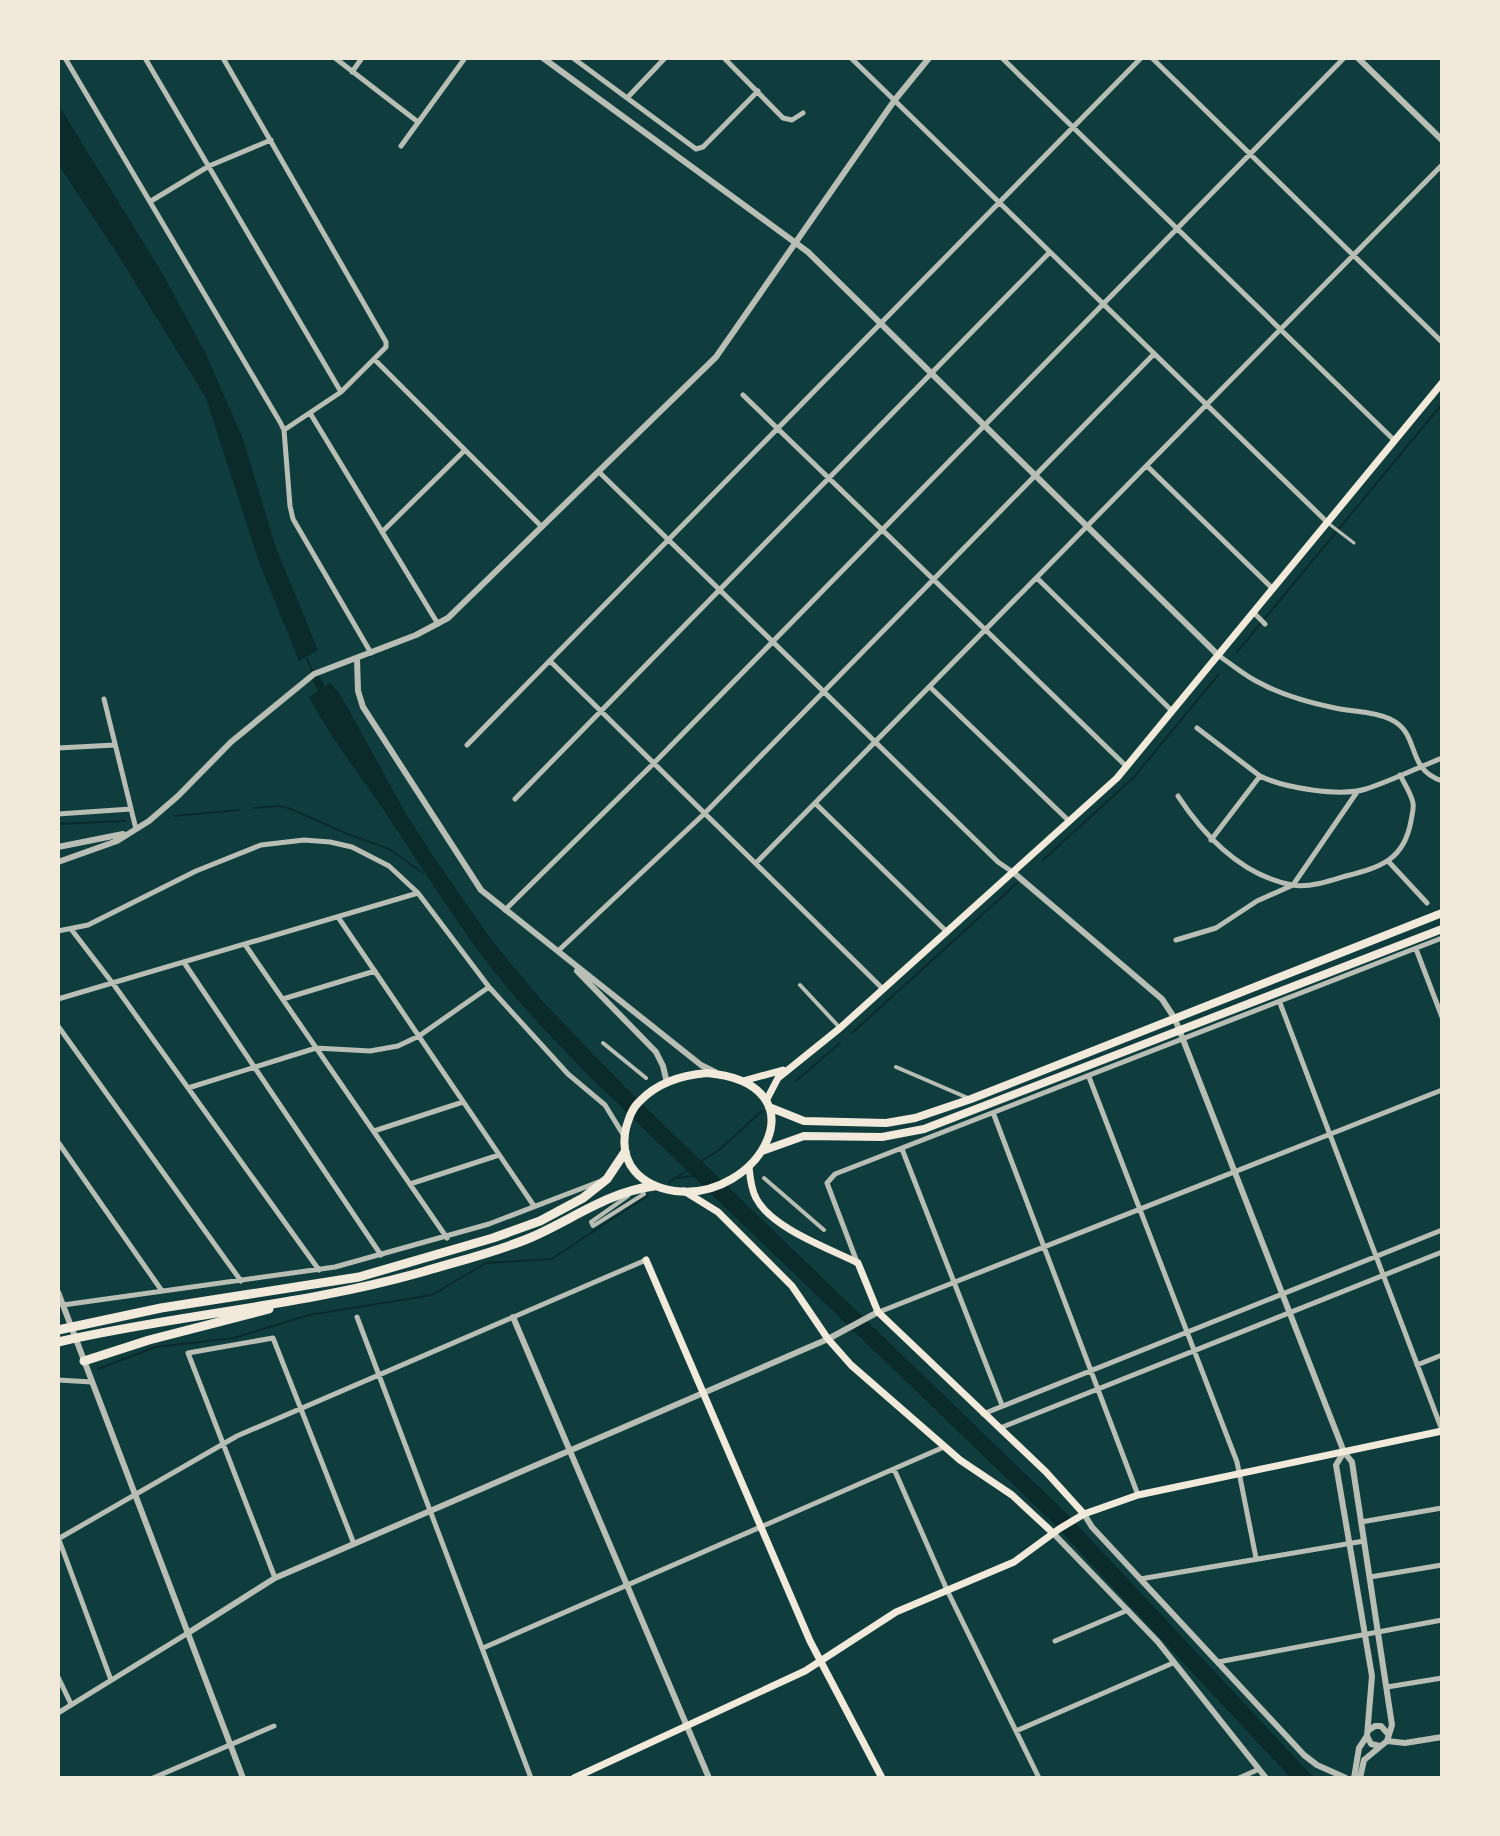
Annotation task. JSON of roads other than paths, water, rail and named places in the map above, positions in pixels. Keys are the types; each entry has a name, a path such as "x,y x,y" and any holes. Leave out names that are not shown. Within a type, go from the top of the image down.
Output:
{"highway":[{"path":"654,1186 634,1172 625,1152 625,1136 630,1116 640,1101 667,1083 696,1074 723,1075 743,1081 753,1087 767,1104 804,1121 886,1123 915,1118 971,1099 1442,913"},
{"path":"762,1151 804,1136 882,1137 924,1129 1182,1035 1442,929"},
{"path":"84,1361 149,1340 365,1287 503,1247 572,1219 610,1196 654,1186 684,1191 723,1182 749,1167 762,1151 771,1131 767,1104"},
{"path":"58,1330 161,1308 359,1277 464,1247 529,1225 575,1202 607,1179 625,1152"},
{"path":"58,1342 175,1318 316,1297"}],"main road":[{"path":"767,1104 774,1082 947,933 1127,767 1442,383"},
{"path":"743,1081 789,1068"},
{"path":"749,1167 756,1198 776,1219 791,1230 858,1263 878,1312 1046,1472 1084,1514"},
{"path":"684,1191 718,1212 782,1276 851,1365 944,1447 1056,1531"},
{"path":"646,1260 820,1661 882,1778"},
{"path":"574,1778 805,1671 896,1612 1014,1562 1084,1514 1138,1495 1442,1431"}],"street":[{"path":"65,58 284,430 293,519 371,654"},
{"path":"145,58 341,392"},
{"path":"223,58 385,337 386,347 341,392 284,430"},
{"path":"335,58 418,122"},
{"path":"352,72 362,58"},
{"path":"401,146 465,58"},
{"path":"543,58 795,241 1219,656 1255,681 1278,691 1336,709 1393,720 1409,737 1420,767 1427,775 1442,781"},
{"path":"573,58 699,149 758,91"},
{"path":"627,98 665,58"},
{"path":"724,58 787,121 803,113"},
{"path":"851,58 1327,522"},
{"path":"58,862 87,854 133,831 162,811 231,742 314,674 438,625 716,357 894,101 929,58"},
{"path":"1002,58 1394,440"},
{"path":"467,745 1141,58"},
{"path":"1152,58 1442,342"},
{"path":"505,910 654,763 1344,58"},
{"path":"1358,58 1442,140"},
{"path":"151,201 209,166 271,140"},
{"path":"756,863 1442,165"},
{"path":"515,799 1049,253"},
{"path":"557,952 705,813 1153,355"},
{"path":"374,359 542,527"},
{"path":"743,395 1127,767"},
{"path":"310,413 438,625"},
{"path":"382,532 465,450"},
{"path":"1147,466 1273,589"},
{"path":"599,472 998,862 1162,999 1175,1019 1344,1452 1352,1462 1392,1725 1388,1738 1364,1760 1360,1778"},
{"path":"1037,578 1172,711"},
{"path":"1254,613 1263,622"},
{"path":"357,659 359,698 372,724 481,890 701,1065 723,1075"},
{"path":"550,661 884,989"},
{"path":"930,687 1070,822"},
{"path":"104,699 131,809 133,831"},
{"path":"1197,728 1260,776 1308,788 1358,791 1442,758"},
{"path":"58,748 115,745"},
{"path":"1178,796 1195,823 1211,840 1250,869 1293,885 1307,885 1371,869 1388,861 1404,845 1414,805 1400,775"},
{"path":"1211,840 1260,776"},
{"path":"1176,940 1216,928 1257,901 1293,885 1358,791"},
{"path":"816,804 947,933"},
{"path":"58,814 131,809"},
{"path":"58,847 133,831"},
{"path":"58,931 88,925 238,852 272,843 304,840 352,847 389,866 418,893 489,987 568,1074 605,1105 625,1136"},
{"path":"1388,861 1427,903"},
{"path":"58,999 418,893"},
{"path":"338,917 534,1206"},
{"path":"71,929 319,1270"},
{"path":"858,1263 827,1183 835,1174 1089,1077 1182,1035 1280,1003 1442,938"},
{"path":"246,945 447,1238"},
{"path":"1416,949 1442,1017"},
{"path":"557,952 642,1035 663,1066 667,1083"},
{"path":"184,964 381,1255"},
{"path":"283,999 375,971"},
{"path":"800,985 840,1028"},
{"path":"188,1088 316,1048 385,1050 419,1036 489,987"},
{"path":"1280,1003 1442,1431"},
{"path":"58,1026 241,1281"},
{"path":"603,1043 646,1078"},
{"path":"896,1067 971,1099"},
{"path":"1089,1077 1240,1475 1256,1558"},
{"path":"58,1713 275,1578 828,1339 878,1312 1442,1090"},
{"path":"374,1131 463,1102"},
{"path":"994,1114 1138,1495"},
{"path":"58,1142 162,1291"},
{"path":"902,1149 1002,1405"},
{"path":"410,1184 499,1155"},
{"path":"764,1178 824,1230"},
{"path":"63,1305 319,1270 447,1238 607,1179"},
{"path":"629,1196 591,1222 593,1226 644,1194 640,1188"},
{"path":"983,1414 1442,1230"},
{"path":"1000,1429 1442,1252"},
{"path":"111,1680 58,1538 223,1444 646,1260"},
{"path":"58,1292 243,1778"},
{"path":"357,1317 531,1778"},
{"path":"513,1317 709,1778"},
{"path":"275,1578 188,1353 273,1338 354,1544"},
{"path":"1417,1365 1442,1355"},
{"path":"58,1380 92,1382"},
{"path":"483,1648 944,1447"},
{"path":"1344,1452 1336,1465 1372,1680 1367,1734 1371,1744 1380,1746"},
{"path":"894,1469 947,1590 1039,1778"},
{"path":"1361,1522 1442,1508"},
{"path":"1084,1514 1092,1527 1308,1759 1346,1778"},
{"path":"1056,1531 1128,1610 1266,1778"},
{"path":"1140,1579 1364,1541"},
{"path":"1370,1577 1442,1565"},
{"path":"1055,1641 1128,1610"},
{"path":"1218,1662 1442,1620"},
{"path":"1016,1731 1173,1663"},
{"path":"58,1677 71,1704"},
{"path":"1387,1687 1442,1678"},
{"path":"1354,1778 1359,1748 1371,1727 1378,1725 1384,1728 1388,1738"},
{"path":"153,1778 274,1726"},
{"path":"1388,1738 1405,1743 1442,1737"},
{"path":"1239,1778 1257,1770"}],"lane":[{"path":"1327,522 1354,543"}],"water":[{"path":"58,104 161,271 205,352 243,439 276,548 318,650 299,661 259,562 206,398 58,164"},
{"path":"330,683 340,694 431,853 493,942 543,1002 633,1095 1066,1513 1314,1778 1291,1778 1052,1522 592,1079 524,1007 459,924 317,712 309,697"}],"waterway":[{"path":"1237,652 1442,404"},
{"path":"307,659 312,671"},
{"path":"314,674 325,696"},
{"path":"1043,860 1134,777 1219,674"},
{"path":"253,808 279,806 291,809 389,849 423,873"},
{"path":"174,816 239,810"},
{"path":"58,824 125,821"},
{"path":"852,1033 1017,883"},
{"path":"796,1081 840,1043"},
{"path":"701,1161 719,1150 762,1111"},
{"path":"669,1182 689,1169"},
{"path":"677,1178 694,1176"},
{"path":"98,1369 156,1347 234,1338 309,1315 432,1295 486,1263 552,1259 648,1195"}]}
